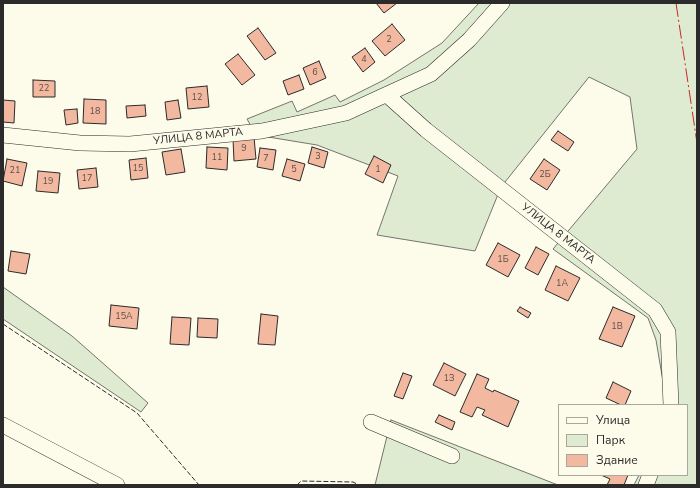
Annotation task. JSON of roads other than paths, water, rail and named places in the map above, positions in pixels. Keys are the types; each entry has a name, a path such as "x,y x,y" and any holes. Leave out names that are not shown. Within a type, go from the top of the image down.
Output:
{"street":[{"name":"УЛИЦА 8 МАРТА","path":"3,134 80,143 130,144 262,131 346,112 387,95 431,74 469,40 502,3"},
{"name":"УЛИЦА 8 МАРТА","path":"387,95 426,130 655,310 668,332 671,404"},
{"path":"371,422 452,456"},
{"path":"3,425 117,485"}]}
